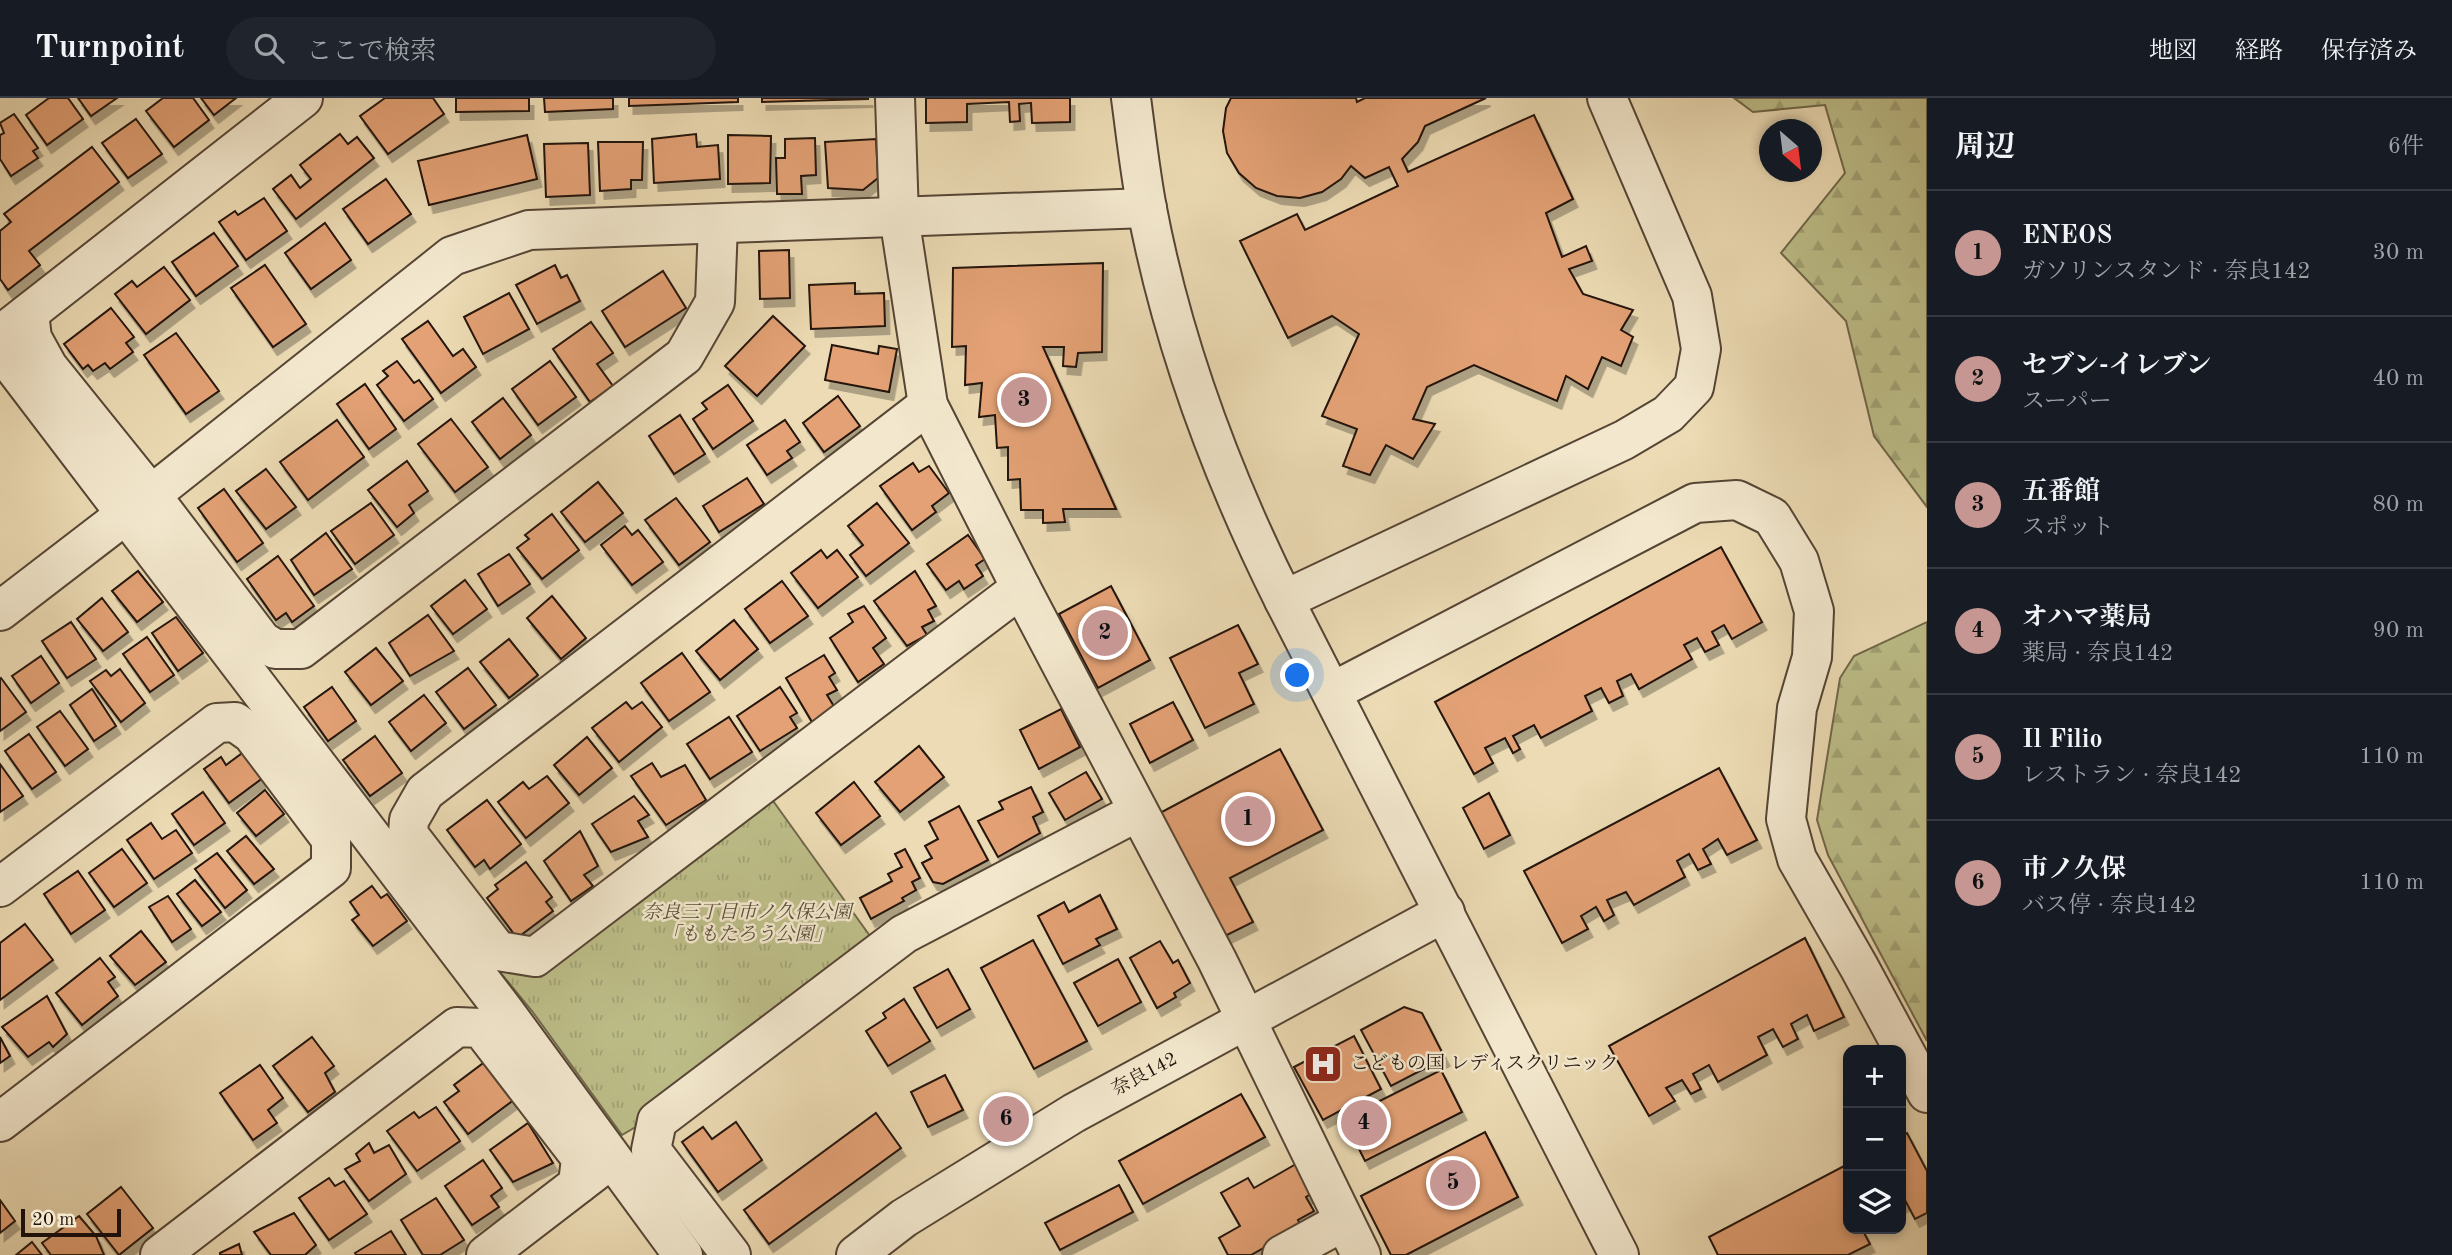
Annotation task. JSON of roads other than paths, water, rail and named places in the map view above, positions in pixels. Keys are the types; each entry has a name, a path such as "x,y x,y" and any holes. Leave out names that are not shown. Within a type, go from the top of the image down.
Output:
{"street":[{"path":"303,98 14,324 32,338 48,367 258,688 495,999 675,1244"},
{"path":"895,98 899,216 928,405 1021,589 1217,960 1362,1255"},
{"path":"1131,98 1147,208 1182,352 1236,499 1284,600 1619,1255"},
{"path":"1284,600 1624,440 1668,414 1694,387 1701,349 1692,296 1607,98"},
{"path":"0,611 452,256 528,230 1147,208"},
{"path":"0,887 217,723 232,707 287,666 301,649 684,356 715,302 718,224"},
{"path":"0,349 262,641 275,649 301,649"},
{"path":"928,405 440,779 425,792 408,820 408,834 498,951 535,957 1021,589"},
{"path":"1332,692 1695,503 1737,500 1772,517 1799,561 1814,611 1812,657 1797,708 1786,819 1797,859 1927,1093"},
{"path":"217,723 235,722 252,734 331,839 331,868"},
{"path":"730,1255 651,1150 657,1121 904,934 1138,811"},
{"path":"0,1122 394,821 408,820"},
{"name":"奈良142","path":"856,1255 904,1218 1074,1113 1445,912"},
{"path":"160,1255 495,999"},
{"path":"457,1027 481,1028 496,1047 581,1158 578,1184"},
{"path":"486,1255 613,1158 651,1150"},
{"path":"1282,1255 1344,1222"}],"place":[{"name":"五番館","path":"1024,400"},
{"name":"セブン-イレブン","path":"1105,633"},
{"name":"ENEOS","path":"1248,819"},
{"name":"こどもの国 レディスクリニック","path":"1323,1064"},
{"name":"市ノ久保","path":"1006,1119"},
{"name":"オハマ薬局","path":"1364,1123"},
{"name":"Il Filio","path":"1453,1183"}],"park label":[{"name":"奈良三丁目市ノ久保公園 「ももたろう公園」","path":"747,924"}]}
